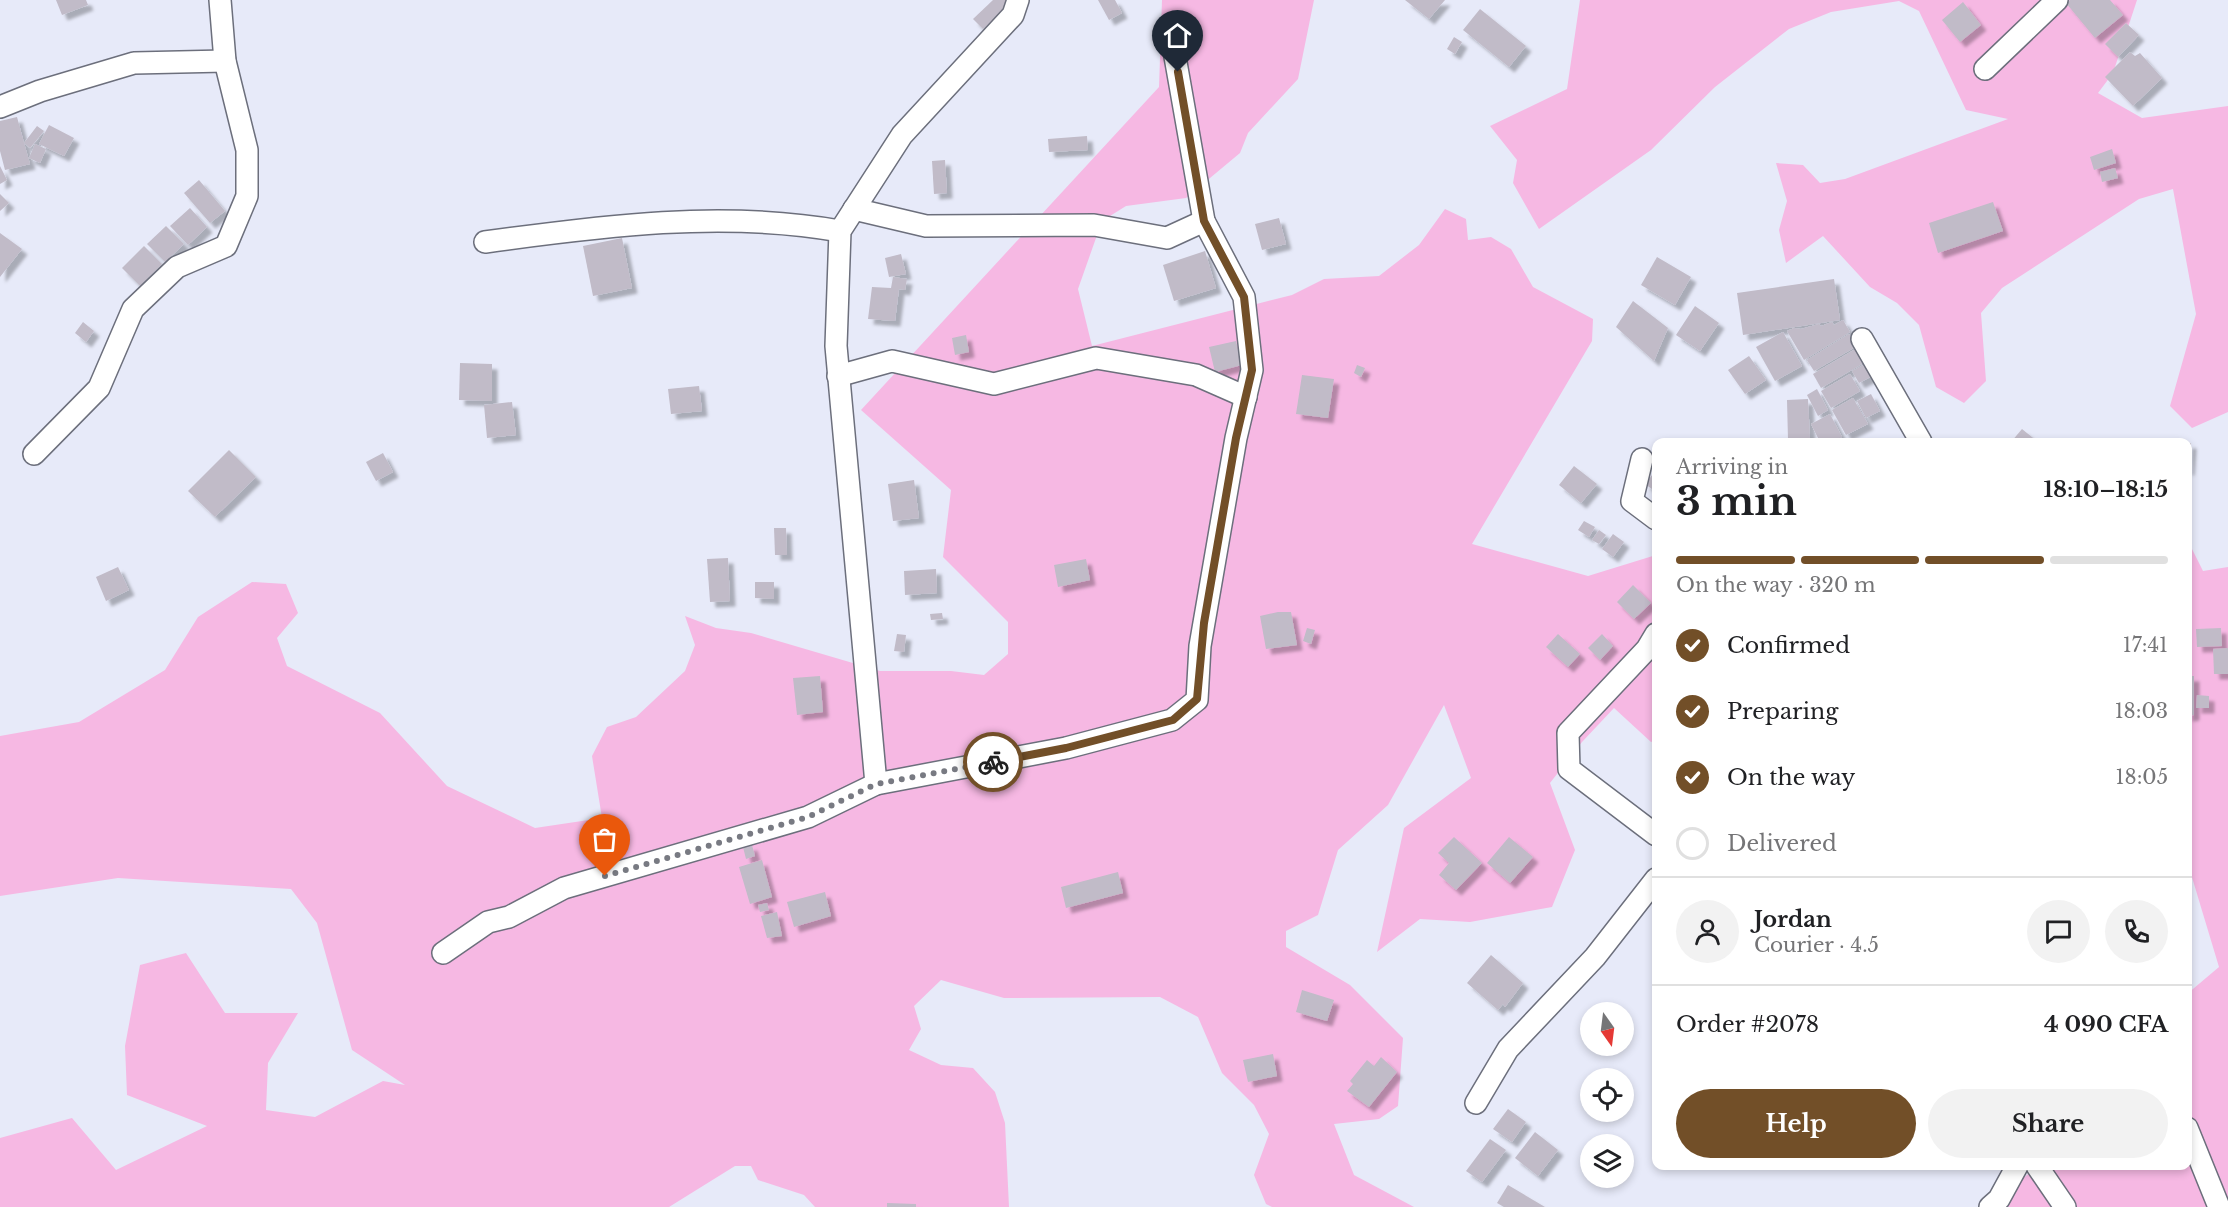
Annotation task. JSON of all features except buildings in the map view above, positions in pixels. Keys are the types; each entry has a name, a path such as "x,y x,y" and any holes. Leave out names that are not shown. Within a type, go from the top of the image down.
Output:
{"street":[{"path":"33,454 99,388 133,309 177,267 226,246 247,196 247,150 225,62 220,0"},
{"path":"876,784 836,346 840,231 902,135 1013,15 1018,0"},
{"path":"1985,69 2057,0"},
{"path":"443,953 488,922 509,917 564,888 808,817 876,784 1066,748 1173,720 1197,699 1200,646 1236,438 1252,370 1244,297 1204,221 1174,51"},
{"path":"0,107 40,91 134,63 225,62"},
{"path":"854,209 926,226 1094,225 1167,238 1204,221"},
{"path":"485,242 579,229 705,221 793,223 840,231"},
{"path":"1862,339 1919,438"},
{"path":"838,376 892,361 994,384 1096,357 1196,375 1246,397"},
{"path":"1642,459 1632,501 1652,516"},
{"path":"1652,641 1647,649 1568,734 1569,769 1652,832"},
{"path":"1476,1103 1508,1049 1595,957 1652,884"},
{"path":"2192,1140 2219,1207"},
{"path":"1990,1207 2000,1199 2015,1170"},
{"path":"2040,1170 2065,1207"}],"shaded area":[{"path":"1162,0 1314,0 1298,79 1248,133 1240,153 1186,198 1126,206 1102,221 1078,289 1092,346 1292,295 1324,279 1379,276 1419,245 1445,209 1466,219 1468,240 1491,237 1511,249 1533,287 1593,319 1592,341 1472,544 1588,576 1652,556 1652,742 1614,708 1582,742 1550,783 1575,850 1552,907 1470,922 1420,919 1377,952 1404,828 1471,778 1444,705 1388,805 1338,850 1318,915 1286,931 1286,947 1350,985 1403,1038 1398,1106 1379,1119 1334,1124 1354,1175 1414,1207 1272,1207 1266,1204 1254,1175 1269,1134 1254,1105 1222,1073 1198,1017 1160,997 1004,998 941,980 914,1006 921,1029 909,1050 941,1065 973,1068 995,1092 1005,1123 1009,1207 815,1207 804,1195 758,1180 751,1166 735,1166 669,1207 0,1207 0,1138 72,1118 116,1170 207,1126 127,1095 125,1046 140,965 186,953 225,1013 298,1013 268,1063 266,1110 315,1117 383,1081 405,1085 352,1050 317,923 291,889 118,878 0,896 0,736 79,722 165,670 198,617 252,582 286,584 298,613 277,638 287,666 380,713 447,786 535,828 602,818 592,756 607,727 636,717 685,671 695,645 685,616 716,628 751,633 880,671 951,671 984,675 1008,654 1008,622 943,557 951,490 861,410 1159,87"},
{"path":"1580,0 2137,0 2113,73 2098,93 2142,118 2228,106 2228,412 2192,428 2170,406 2196,314 2173,189 2139,199 2002,288 1981,313 1986,381 1964,403 1936,387 1919,325 1897,303 1870,287 1823,236 1786,263 1779,230 1787,201 1776,163 1803,165 1820,183 1845,179 2008,119 1966,110 1919,11 1899,1 1831,12 1789,29 1715,87 1651,150 1539,229 1513,183 1517,160 1490,126 1567,89"},
{"path":"2192,549 2203,571 2228,567 2228,1207 1985,1207 2034,1170 2192,1170 2192,990 2219,967 2192,877"}],"way so far":[{"path":"605,876 808,817 876,784 993,762"}],"route":[{"path":"993,762 1066,748 1173,720 1197,699 1200,646 1236,438 1252,370 1244,297 1204,221 1178,72"}]}
